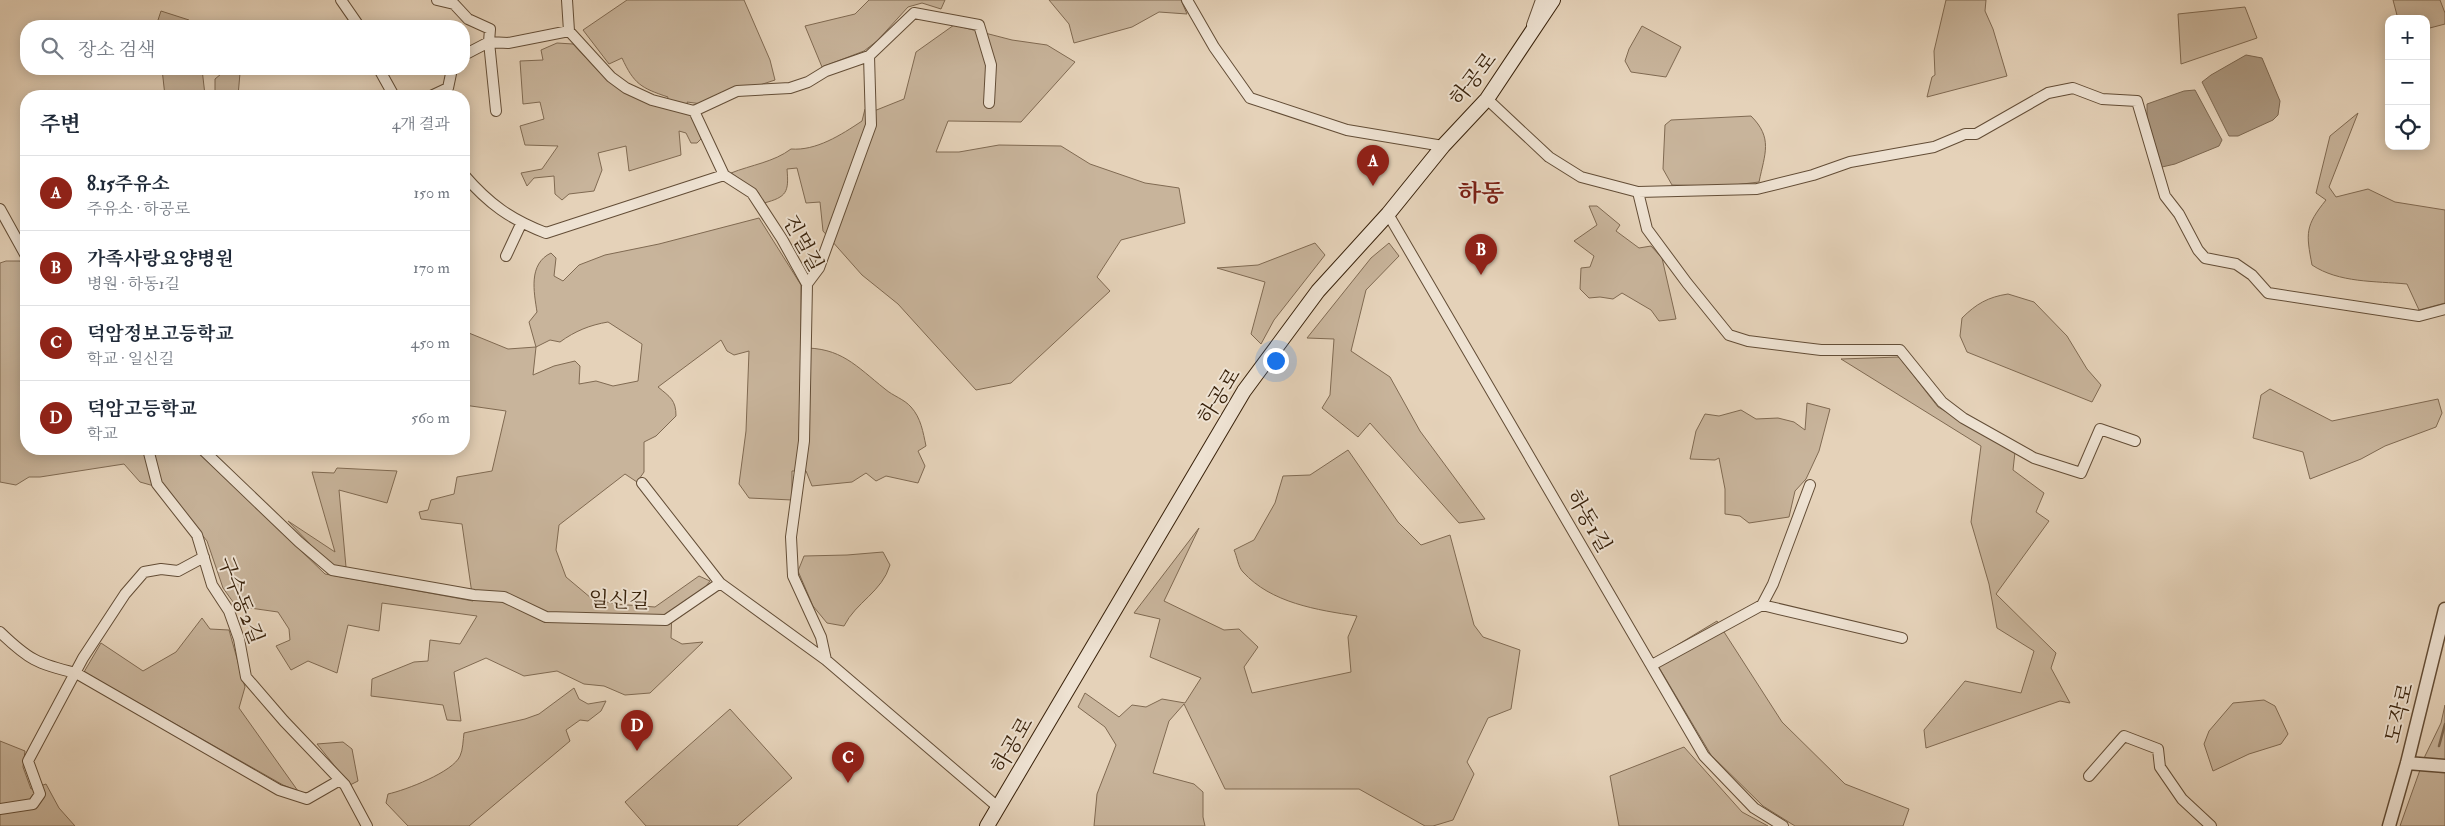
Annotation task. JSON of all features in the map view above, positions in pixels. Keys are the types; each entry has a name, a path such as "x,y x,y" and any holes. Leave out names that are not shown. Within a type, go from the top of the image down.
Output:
{"main road":[{"name":"하공로","path":"988,826 1244,391 1318,291 1388,214 1443,146 1487,99 1553,0"}],"street":[{"path":"342,0 354,20"},
{"path":"437,0 454,4 464,15 490,29 489,42 496,111"},
{"path":"567,0 569,31 611,78 626,88 652,100 694,111 737,91 790,88 808,82 826,71 868,56 914,13 979,25 991,65 989,103"},
{"path":"1186,0 1214,47 1250,98 1347,130 1443,146"},
{"path":"1524,44 1541,0"},
{"path":"464,15 464,20"},
{"path":"470,52 489,42 508,42 569,31"},
{"path":"807,284 819,268 871,125 868,56"},
{"path":"382,75 391,90"},
{"path":"444,90 448,88 451,75"},
{"path":"1487,99 1548,158 1581,177 1638,192 1757,189 1813,175 1850,162 1934,147 1965,134 1976,134 2048,93 2073,88 2102,99 2137,101 2165,196 2179,214 2198,250 2205,258 2236,264 2252,275 2268,293 2419,316 2445,309"},
{"path":"470,182 484,199 522,224 546,233 724,175 694,111"},
{"name":"진멀길","path":"724,175 752,193 782,239 807,284 804,441 791,537 793,576 821,636 826,660"},
{"path":"1638,192 1647,229 1729,335 1748,342 1821,350 1900,350 1942,402 1962,418 2034,458 2081,473 2100,429 2135,441"},
{"path":"0,209 3,220 20,247"},
{"name":"하동1길","path":"1388,214 1704,756 1754,808 1783,826"},
{"path":"506,256 522,224"},
{"name":"구수동2길","path":"149,455 156,484 197,534 212,585 229,611 239,639 246,677 284,721 340,780 367,826"},
{"name":"일신길","path":"208,455 299,542 332,570 474,595 504,597 546,617 666,620 720,583"},
{"path":"642,483 720,583 826,660 999,808"},
{"path":"1652,665 1762,605 1773,584 1810,485"},
{"path":"0,809 33,804 40,794 28,761 76,672 125,594 144,572 161,569 178,571 204,558"},
{"path":"1762,605 1902,638"},
{"name":"도작로","path":"2389,826 2408,763 2445,609"},
{"path":"0,632 23,654 42,665 76,672 280,790 307,798 340,780"},
{"path":"2089,776 2124,736 2158,749 2160,766 2182,799 2211,826"},
{"path":"2408,763 2445,766"}],"shaded area":[{"path":"627,0 744,0 770,60 775,80 702,104 687,102 701,139 697,143 691,143 686,133 679,131 681,155 629,171 626,146 598,153 602,170 594,191 569,194 562,200 555,194 554,176 534,178 527,186 521,173 542,169 558,146 525,145 520,126 544,119 540,102 523,104 520,61 543,60 541,50 557,43 573,44 601,74 625,91 665,106 668,97 639,84 630,74 622,58 609,64 583,30"},
{"path":"869,0 945,0 941,9 922,3 908,7 877,41 864,51 822,67 805,26 855,14"},
{"path":"1049,0 1181,0 1187,14 1159,12 1132,27 1074,43 1069,24"},
{"path":"1946,0 1986,0 1985,11 1993,29 2007,76 1927,97 1932,77 1935,75 1934,51"},
{"path":"2393,0 2440,0 2445,13 2445,24 2430,28 2430,15 2397,15"},
{"path":"2245,7 2257,38 2181,64 2178,14"},
{"path":"161,11 189,20 158,20"},
{"path":"954,25 1012,40 1047,45 1075,62 1021,122 948,121 936,152 959,152 999,145 1061,146 1090,164 1145,183 1179,188 1185,223 1121,240 1097,277 1110,291 1011,383 976,390 898,304 862,275 823,231 820,202 806,203 797,168 787,169 787,188 782,196 764,203 758,192 731,173 770,160 791,149 819,145 846,132 862,121 865,109 874,111 904,99 916,52"},
{"path":"1642,26 1681,47 1666,77 1631,72 1625,61 1629,49"},
{"path":"2246,55 2262,58 2280,101 2278,115 2273,120 2238,136 2229,136 2202,82"},
{"path":"163,75 203,75 204,90 164,90"},
{"path":"220,75 240,75 239,90 215,90 215,79"},
{"path":"2195,90 2222,140 2219,146 2175,164 2162,167 2147,118 2147,104 2184,91"},
{"path":"2358,113 2329,187 2336,197 2368,189 2395,202 2445,210 2445,303 2419,310 2407,284 2345,278 2323,271 2312,265 2308,237 2314,217 2326,200 2316,193 2330,136"},
{"path":"1751,116 1762,132 1766,146 1759,182 1726,186 1672,185 1663,169 1665,125 1671,120"},
{"path":"1589,206 1597,206 1620,225 1616,231 1639,248 1651,246 1662,258 1676,319 1659,321 1651,310 1622,293 1613,299 1589,298 1580,289 1581,268 1590,267 1594,256 1574,241 1597,225"},
{"path":"759,218 801,285 801,348 838,354 908,404 917,416 926,446 918,451 925,466 918,483 886,476 876,481 866,473 852,482 812,486 806,471 792,471 792,500 749,498 739,484 746,431 749,351 734,355 727,351 721,340 658,387 672,399 676,416 656,436 644,442 644,472 637,482 625,474 559,525 556,550 566,577 591,598 615,604 655,607 699,576 710,581 703,590 672,611 671,638 682,644 703,642 650,693 625,695 604,686 584,684 557,671 524,676 486,658 454,672 461,721 447,720 443,705 371,696 372,679 414,662 428,661 430,640 460,644 477,616 382,603 379,631 348,625 337,673 308,661 291,670 276,646 290,640 289,629 278,612 236,606 223,588 207,541 159,481 153,455 202,455 325,574 473,601 462,524 421,519 419,512 428,510 431,500 454,494 457,477 492,471 506,411 470,406 470,333 508,349 536,347 529,322 537,312 534,279 539,264 551,253 556,258 554,276 563,281 579,265 605,255 659,244","holes":["608,322 642,344 638,381 613,386 596,381 579,384 580,366 575,361 554,366 533,375 536,347 550,340 560,342 583,329"]},
{"path":"1315,243 1325,255 1274,320 1261,344 1251,334 1265,282 1217,268 1258,265"},
{"path":"1389,243 1399,256 1366,290 1351,351 1390,377 1420,431 1485,519 1459,523 1370,423 1358,437 1322,408 1330,395 1334,339 1307,338 1371,258"},
{"path":"20,261 20,455 146,455 154,486 140,482 124,464 29,477 16,485 0,482 0,263"},
{"path":"2008,294 2034,302 2067,336 2087,369 2101,385 2092,402 1967,352 1960,336 1962,318 1983,302"},
{"path":"1899,357 1938,407 2015,452 2013,470 2044,493 2036,512 2049,521 1996,594 2056,653 2051,668 2070,703 2060,701 1926,748 1924,730 1965,681 2021,693 2034,651 1997,628 1989,584 1971,522 1981,446 1841,359"},
{"path":"2270,389 2332,421 2438,399 2442,413 2436,427 2385,446 2361,459 2310,479 2303,452 2253,438 2261,395"},
{"path":"1807,403 1830,409 1819,451 1806,479 1795,491 1789,517 1749,523 1740,516 1725,514 1725,489 1719,458 1715,460 1690,459 1696,431 1705,414 1719,416 1741,410 1756,419 1778,418 1794,422 1805,430"},
{"path":"1348,450 1398,522 1421,545 1450,535 1474,625 1483,637 1520,650 1511,709 1488,718 1467,762 1474,774 1453,820 1433,826 1425,826 1359,789 1225,789 1184,704 1169,721 1153,773 1194,784 1203,792 1205,826 1094,826 1097,794 1116,745 1105,727 1078,707 1085,693 1119,717 1132,705 1146,707 1162,699 1185,703 1201,678 1150,657 1160,619 1134,613 1199,528 1164,601 1224,630 1239,629 1258,647 1244,667 1252,693 1351,672 1348,637 1357,616 1311,608 1267,591 1254,583 1243,572 1234,550 1254,540 1275,503 1283,476 1310,475"},
{"path":"337,468 397,471 387,503 339,490 346,567 333,568 288,521 335,552 312,472 334,473"},
{"path":"883,552 890,565 881,583 855,610 844,626 827,623 813,606 798,571 804,556"},
{"path":"202,618 210,629 229,630 245,687 239,708 298,791 283,785 84,672 101,643 143,671 176,652"},
{"path":"1717,621 1782,722 1845,784 1909,809 1903,826 1795,826 1763,806 1711,755 1654,659"},
{"path":"574,688 579,699 588,704 606,701 601,711 588,721 580,720 566,730 570,741 469,826 408,826 386,803 388,794 428,780 456,762 461,754 464,733 539,714"},
{"path":"2264,700 2275,706 2288,734 2281,744 2249,754 2213,771 2204,744 2209,731 2233,703"},
{"path":"2445,705 2445,826 2400,826 2425,756 2441,723"},
{"path":"730,709 792,778 737,826 646,826 625,802"},
{"path":"0,741 25,751 23,767 31,789 46,784 59,808 75,826 0,826"},
{"path":"343,742 352,749 358,781 350,785 317,744"},
{"path":"1684,747 1742,812 1768,826 1619,826 1610,776"}],"waterway":[{"path":"2439,746 2445,724"}],"place":[{"name":"8.15주유소","path":"1373,186"},
{"name":"가족사랑요양병원","path":"1481,275"},
{"name":"덕암고등학교","path":"637,751"},
{"name":"덕암정보고등학교","path":"848,783"}],"district":[{"name":"하동","path":"1481,193"}]}
